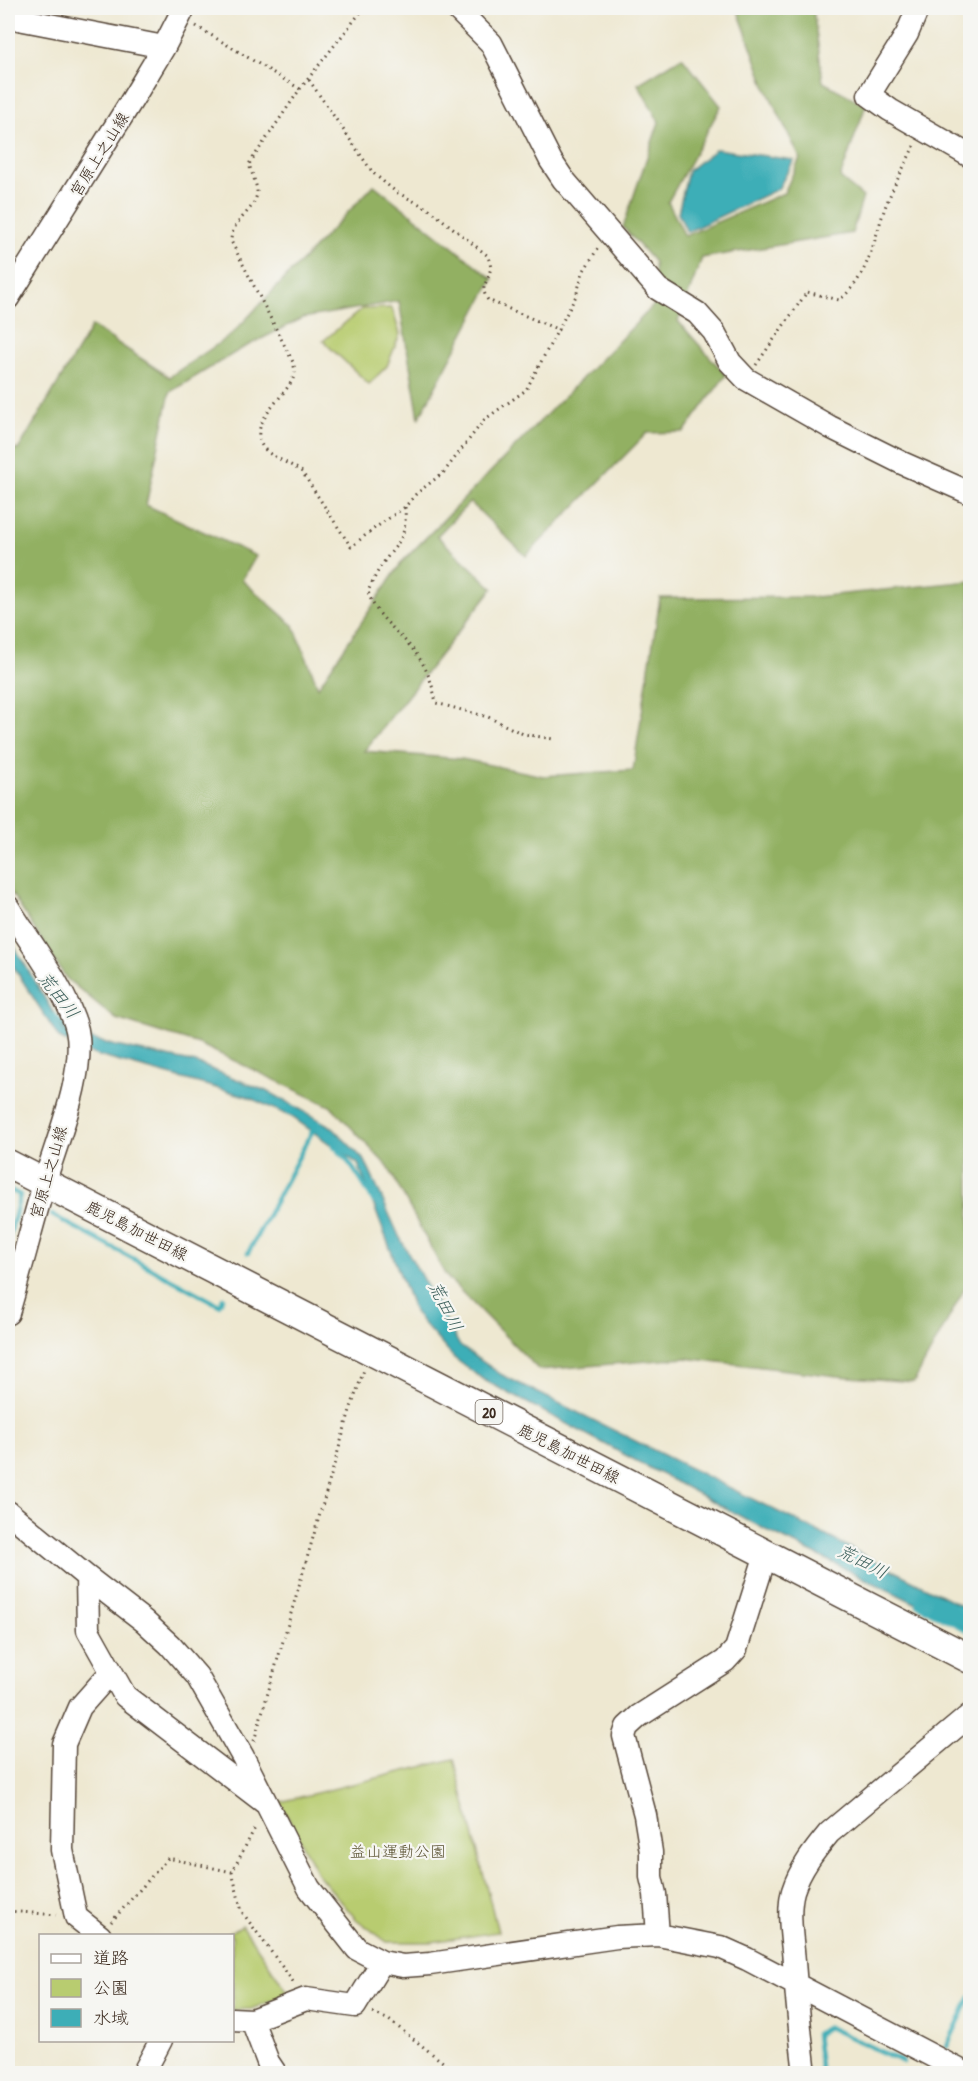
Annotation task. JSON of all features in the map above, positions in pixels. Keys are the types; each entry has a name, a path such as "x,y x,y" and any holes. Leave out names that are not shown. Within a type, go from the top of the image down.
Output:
{"main road":[{"name":"鹿児島加世田線","path":"8,1164 970,1659"}],"street":[{"path":"456,8 491,43 563,179 658,289 697,313 714,332 730,363 746,379 830,427 902,463 970,493"},
{"path":"918,8 907,34 869,95 970,156"},
{"name":"宮原上之山線","path":"8,298 164,47 182,12"},
{"path":"8,17 164,47"},
{"name":"宮原上之山線","path":"8,907 64,997 77,1030 79,1050 76,1073 8,1313"},
{"path":"8,1512 144,1621 198,1676 243,1757 309,1888 357,1949 382,1962 403,1966 597,1940 658,1935 720,1947 966,2073"},
{"path":"658,1935 655,1894 651,1877 651,1852 645,1815 624,1736 627,1727 639,1716 726,1661 736,1649 765,1554"},
{"path":"87,1577 88,1630 125,1696 268,1805"},
{"path":"99,1934 76,1917 62,1850 64,1744 80,1707 111,1672"},
{"path":"805,2073 795,1986 791,1906 793,1891 802,1869 814,1851 846,1818 970,1715"},
{"path":"276,2073 242,2019 306,1999 355,2006 382,1962"},
{"path":"143,2073 160,2042"}],"path":[{"path":"364,8 300,89 249,164 257,191 254,202 231,234 231,241 293,362 295,371 293,378 260,424 259,438 267,452 292,464 302,472 351,547 405,507 416,494 444,472 484,420 526,390 576,296 583,272 609,232"},
{"path":"182,12 300,89"},
{"path":"309,80 373,172 396,192 429,209 488,256 491,270 484,283 483,293 488,300 559,330"},
{"path":"746,379 807,292 839,300 850,292 868,263 875,235 888,202 922,129"},
{"path":"405,507 406,524 403,538 380,568 368,591 371,604 417,654 432,681 436,703 488,717 523,734 553,739"},
{"path":"243,1757 254,1742 350,1410 362,1376 374,1352"},
{"path":"268,1805 232,1872 242,1912 306,1999"},
{"path":"101,1934 168,1858 232,1872"},
{"path":"8,1911 76,1917"},
{"path":"355,2006 389,2019 458,2073"}],"green space":[{"path":"737,8 813,8 823,82 866,105 840,178 863,197 852,233 702,258 678,321 726,375 684,432 647,433 526,556 470,502 437,536 493,588 364,751 462,759 543,776 633,770 660,598 815,597 970,581 970,1279 914,1382 837,1376 685,1358 539,1370 446,1276 388,1167 332,1107 199,1044 116,1019 66,978 8,888 8,446 18,450 92,326 169,377 231,335 374,185 493,279 419,418 399,301 303,318 241,349 170,392 146,505 256,556 242,580 294,626 318,687 402,562 655,304 654,262 623,227 659,122 638,84 682,57 721,106 668,202 685,236 784,193 800,158 766,88"},
{"path":"392,308 400,334 387,366 369,384 323,341 362,309"},
{"name":"益山運動公園","path":"454,1759 498,1932 431,1942 387,1942 356,1919 317,1873 280,1802"},
{"path":"242,1925 289,1994 251,2009 234,2010 234,1934 227,1934"}],"water":[{"path":"716,149 794,160 778,189 687,232 678,213 688,171"},
{"path":"8,936 64,1031 116,1046 196,1063 271,1093 332,1127 365,1161 399,1236 460,1346 502,1375 813,1529 970,1610 970,1630 770,1532 484,1380 454,1358 415,1314 358,1164 292,1117 246,1096 95,1055 59,1038 8,958"}],"waterway":[{"name":"荒田川","path":"54,1015 69,1031"},
{"path":"248,1253 314,1128"},
{"name":"荒田川","path":"334,1146 351,1165 374,1202"},
{"path":"8,1189 20,1195 8,1242"},
{"path":"52,1215 219,1305 223,1298"},
{"name":"荒田川","path":"918,1605 970,1632"},
{"path":"947,2046 970,1997"},
{"path":"821,2074 816,2034 828,2027 903,2062"}]}
